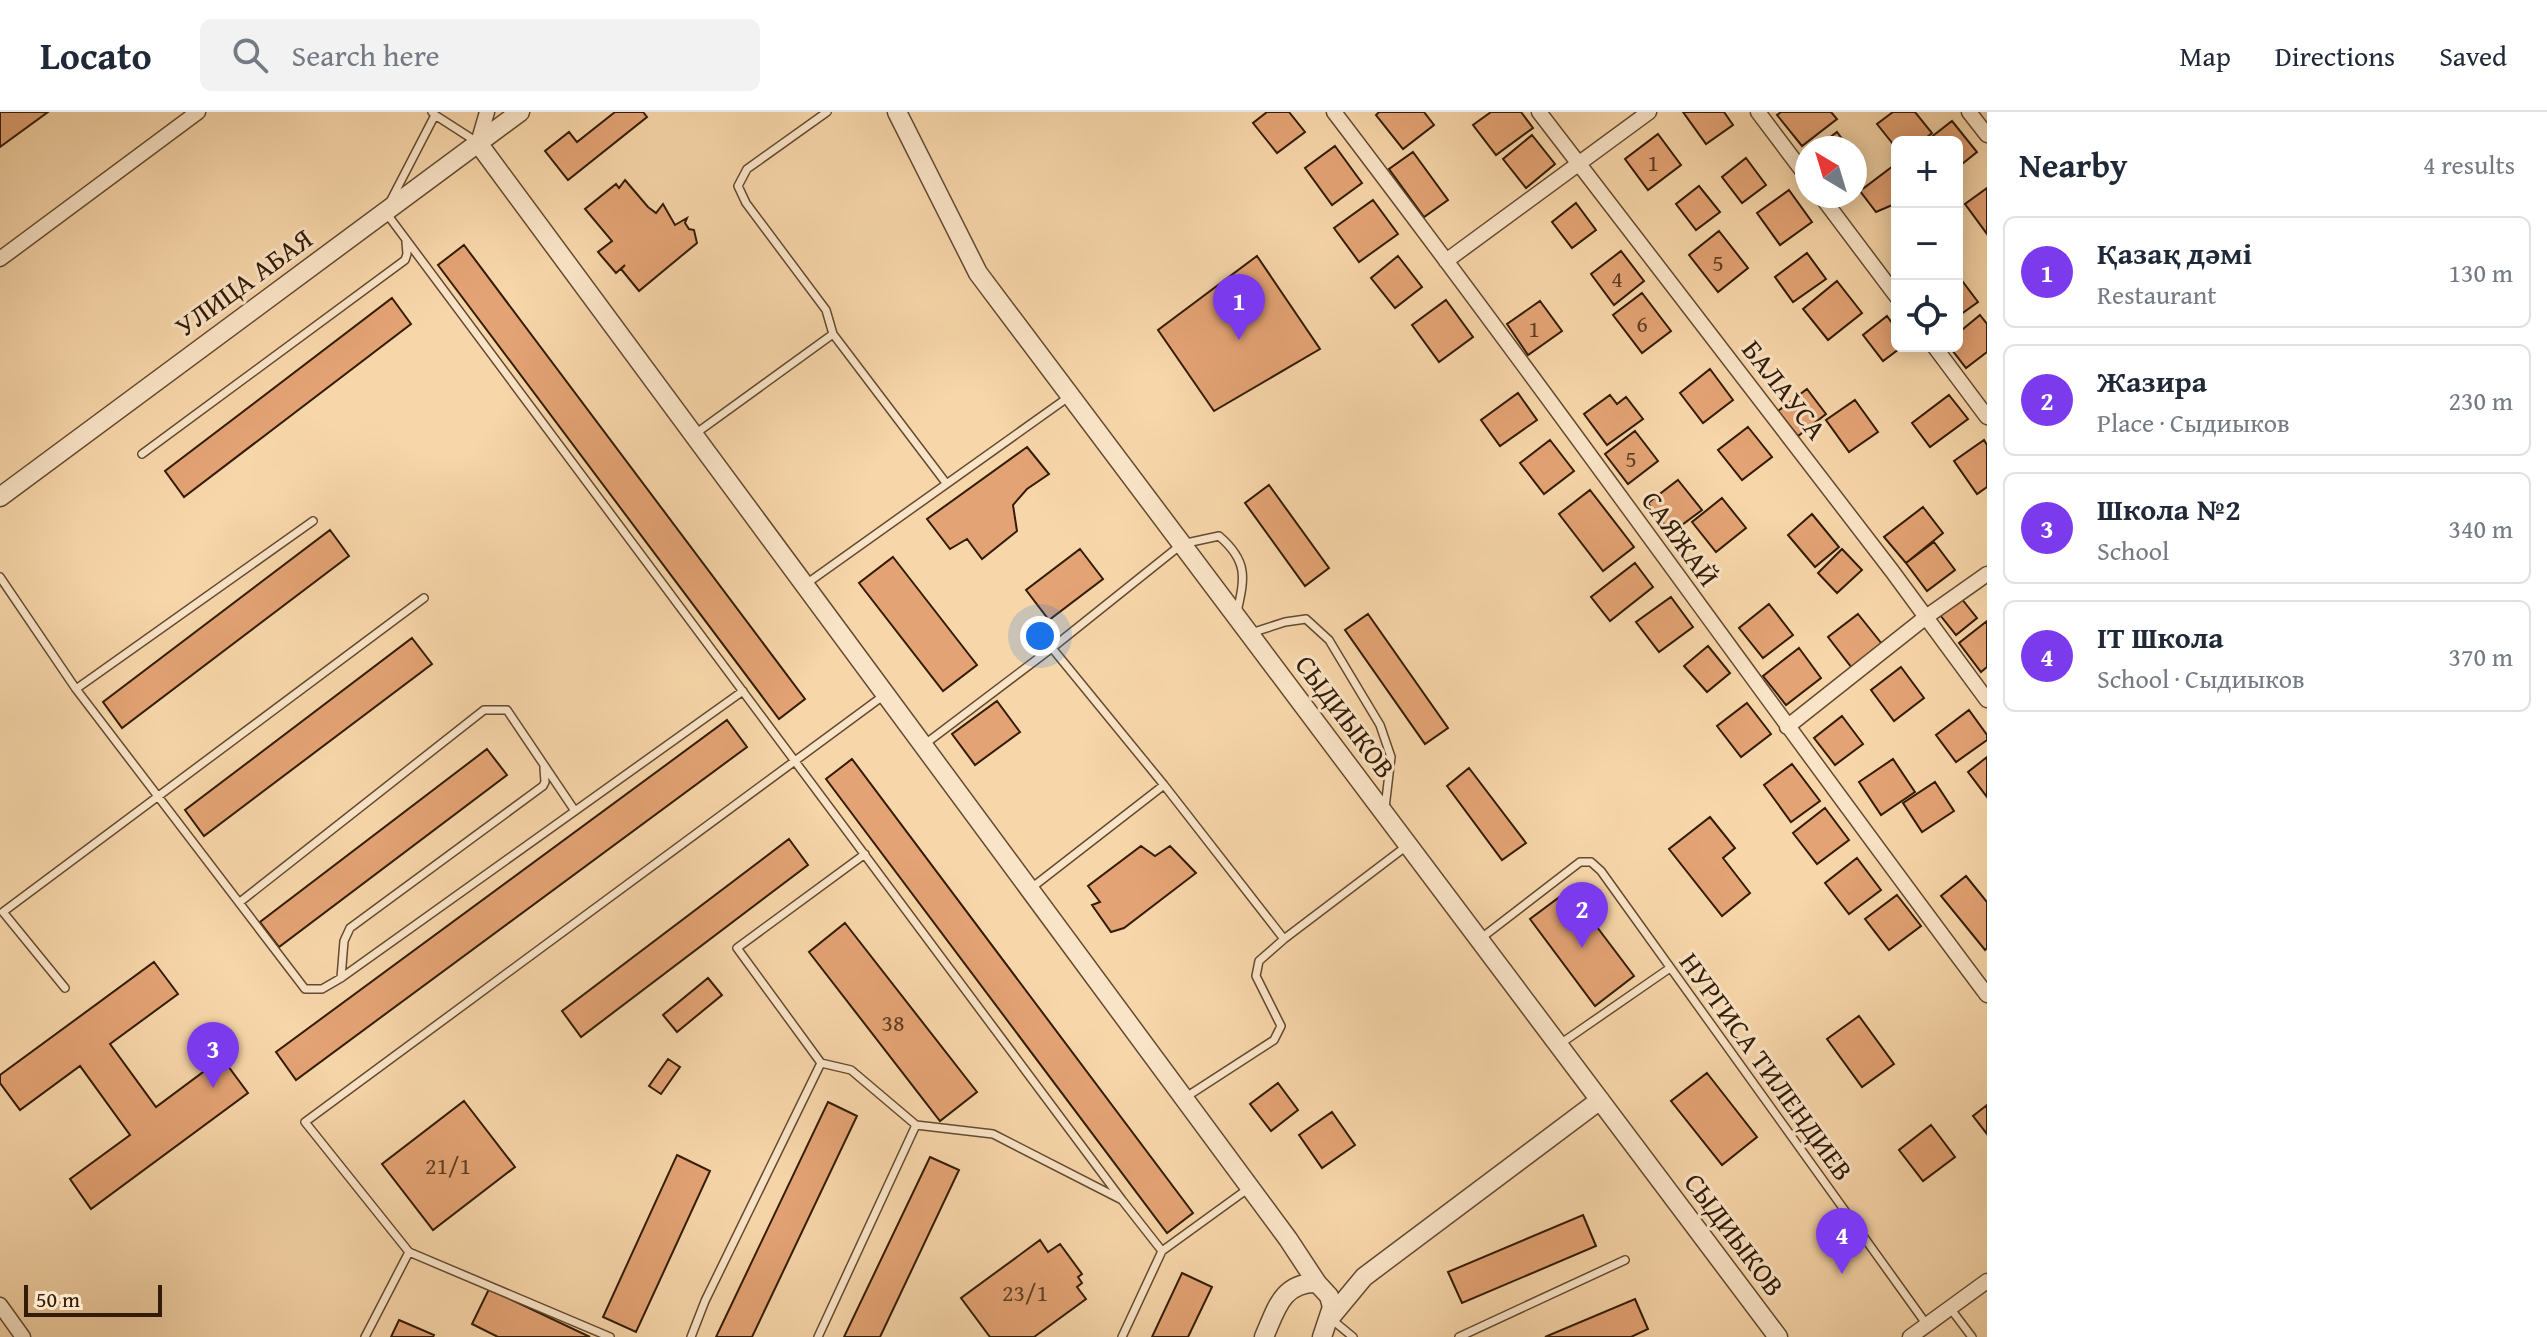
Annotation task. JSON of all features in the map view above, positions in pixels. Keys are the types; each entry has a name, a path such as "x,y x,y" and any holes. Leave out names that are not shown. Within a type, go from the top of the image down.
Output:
{"street":[{"path":"0,259 198,112"},
{"name":"УЛИЦА АБАЯ","path":"0,497 520,112"},
{"name":"СЫДИЫКОВ","path":"897,112 978,273 1778,1337"},
{"name":"САЯЖАЙ","path":"1334,112 1987,995"},
{"name":"БАЛАУСА","path":"1539,112 1987,700"},
{"path":"1446,261 1649,112"},
{"path":"1758,112 1795,161"},
{"path":"1969,112 1987,135"},
{"path":"484,116 478,143 1320,1284 1332,1307 1322,1337"},
{"path":"1830,208 1891,289"},
{"path":"1938,352 1987,417"},
{"path":"1787,727 1926,617 1987,574"},
{"path":"1330,1318 1364,1277 1600,1100"},
{"path":"1264,1337 1290,1273 1292,1259 1288,1239"},
{"path":"1280,1302 1298,1284 1364,1277"},
{"path":"1910,1337 1987,1281"},
{"path":"0,1305 23,1337"}],"lane":[{"path":"827,112 747,169 738,186 746,203 826,310 833,334 946,483"},
{"path":"478,143 434,114 385,212 1162,1251"},
{"path":"142,454 405,260 406,240"},
{"path":"694,435 833,334"},
{"path":"804,585 1070,396"},
{"path":"76,689 313,521"},
{"path":"923,746 1182,544 1219,536 1235,550 1244,579 1236,616"},
{"path":"0,577 76,689 305,989 322,989 341,978 743,691"},
{"path":"65,988 2,914 424,598"},
{"path":"1249,633 1306,619 1329,640 1380,725 1391,757 1384,814"},
{"path":"1052,648 1284,939"},
{"path":"610,1337 409,1252 305,1122 885,694"},
{"path":"240,902 484,710 507,710 575,811"},
{"path":"341,978 344,941 350,928 543,786 546,776 544,766"},
{"path":"1029,890 1164,785"},
{"path":"1184,1098 1274,1040 1281,1026 1256,976 1259,961 1408,845"},
{"path":"865,854 737,948 821,1063 851,1070 916,1125 993,1134 1122,1200"},
{"name":"НУРГИСА ТИЛЕНДИЕВ","path":"1479,940 1580,862 1591,862 1601,871 1927,1325"},
{"path":"1558,1045 1670,968"},
{"path":"691,1337 705,1301 821,1063"},
{"path":"818,1337 916,1125"},
{"path":"1122,1337 1162,1251 1249,1188"},
{"path":"365,1337 409,1252"},
{"path":"1459,1337 1625,1260"},
{"path":"1950,1308 1972,1337"},
{"path":"1330,1318 1353,1337"}],"building":[{"path":"0,112 48,112 0,147"},
{"path":"615,112 643,112 647,117 568,180 545,151 569,132 577,142"},
{"path":"1267,112 1289,112 1305,132 1277,153 1253,123"},
{"path":"1379,112 1424,112 1434,125 1403,149 1376,115"},
{"path":"1491,112 1521,112 1533,128 1496,155 1473,125"},
{"path":"1683,112 1724,112 1733,125 1706,144"},
{"path":"1781,112 1831,112 1837,119 1815,136 1795,137 1777,115"},
{"path":"1893,112 1915,112 1932,133 1928,136 1891,136 1891,142 1877,124"},
{"path":"1952,121 1977,152 1963,163 1963,136 1933,136"},
{"path":"1658,134 1681,165 1648,190 1625,159"},
{"path":"1532,135 1555,164 1526,188 1503,159"},
{"path":"1335,146 1362,183 1332,205 1305,168"},
{"path":"1413,152 1448,200 1424,217 1389,169"},
{"path":"1746,158 1766,185 1742,203 1722,177"},
{"path":"1891,168 1891,206 1876,212 1867,200 1867,186"},
{"path":"625,180 656,213 663,204 675,225 687,218 685,223 694,230 697,243 639,291 621,269 625,265 616,273 598,252 612,241 585,209 616,184 619,188"},
{"path":"1699,186 1720,212 1696,230 1676,204"},
{"path":"1987,188 1987,234 1965,204"},
{"path":"1789,190 1795,198 1795,208 1802,208 1812,222 1780,245 1757,213"},
{"path":"1373,200 1398,234 1359,262 1334,228"},
{"path":"1576,203 1596,230 1572,248 1552,222"},
{"path":"1719,231 1748,268 1718,292 1689,255"},
{"path":"464,245 805,699 779,719 438,265"},
{"path":"1621,251 1644,281 1614,305 1591,274"},
{"path":"1807,253 1826,279 1793,302 1775,277"},
{"path":"1257,256 1320,349 1214,411 1158,330"},
{"path":"1398,256 1422,287 1395,308 1371,278"},
{"path":"1837,281 1862,313 1828,340 1803,309"},
{"path":"1963,282 1978,302 1963,313"},
{"path":"1642,293 1671,331 1642,353 1613,315"},
{"path":"392,298 411,324 184,497 165,471"},
{"path":"1446,300 1473,337 1439,362 1412,325"},
{"path":"1540,301 1562,331 1528,355 1507,324"},
{"path":"1980,315 1987,324 1987,352 1966,368 1954,352 1963,352 1963,329"},
{"path":"1887,316 1891,322 1891,352 1895,352 1883,361 1863,335"},
{"path":"1710,369 1733,400 1703,423 1680,393"},
{"path":"1807,389 1826,414 1798,436 1778,411"},
{"path":"1518,393 1537,420 1500,446 1481,420"},
{"path":"1610,395 1617,404 1626,397 1643,419 1607,445 1584,414"},
{"path":"1949,395 1968,419 1930,447 1912,423"},
{"path":"1855,400 1878,432 1849,452 1826,420"},
{"path":"1748,427 1772,457 1742,480 1718,450"},
{"path":"1635,431 1658,461 1628,484 1605,454"},
{"path":"1550,440 1574,471 1544,494 1520,463"},
{"path":"1984,440 1987,445 1987,487 1977,494 1954,461"},
{"path":"1027,447 1049,474 1027,489 1013,505 1017,531 982,559 967,539 950,549 927,519"},
{"path":"1678,480 1702,510 1671,533 1648,503"},
{"path":"1269,485 1329,568 1305,586 1245,503"},
{"path":"1590,490 1634,547 1603,571 1559,514"},
{"path":"1722,498 1746,528 1716,552 1692,522"},
{"path":"1923,507 1943,533 1906,563 1884,537"},
{"path":"1812,514 1839,547 1815,567 1788,535"},
{"path":"330,530 349,556 122,728 103,702"},
{"path":"1934,542 1955,570 1927,591 1906,563"},
{"path":"1080,549 1103,579 1049,620 1026,590"},
{"path":"1842,549 1862,570 1837,593 1818,573"},
{"path":"893,557 977,665 943,691 859,583"},
{"path":"1635,563 1653,587 1610,621 1591,597"},
{"path":"1671,597 1693,627 1659,652 1636,622"},
{"path":"1961,598 1977,618 1956,635 1940,615"},
{"path":"1769,604 1793,635 1763,658 1739,628"},
{"path":"1368,614 1448,728 1425,744 1345,630"},
{"path":"1858,614 1882,644 1852,668 1828,637"},
{"path":"1987,621 1987,667 1981,672 1959,643"},
{"path":"412,638 432,664 204,836 185,810"},
{"path":"1708,646 1730,673 1707,692 1684,666"},
{"path":"1799,648 1821,678 1786,705 1763,676"},
{"path":"1901,667 1924,698 1894,721 1871,690"},
{"path":"997,701 1020,732 975,765 952,734"},
{"path":"1747,703 1771,734 1741,757 1717,726"},
{"path":"1969,710 1987,735 1987,740 1956,762 1936,735"},
{"path":"1842,716 1863,744 1835,765 1814,738"},
{"path":"727,720 747,747 296,1080 276,1052"},
{"path":"487,749 507,775 279,947 260,922"},
{"path":"1987,757 1987,797 1968,772"},
{"path":"852,759 1193,1213 1167,1233 826,779"},
{"path":"1893,759 1915,792 1881,815 1859,782"},
{"path":"1792,764 1820,801 1791,822 1764,785"},
{"path":"1469,768 1526,843 1502,860 1447,786"},
{"path":"1935,782 1954,811 1922,832 1903,803"},
{"path":"1825,808 1849,840 1817,864 1793,833"},
{"path":"1710,817 1735,848 1723,858 1750,893 1722,916 1669,849"},
{"path":"789,839 808,865 581,1037 562,1011"},
{"path":"1141,846 1155,856 1170,846 1196,873 1124,928 1111,932 1092,905 1100,902 1088,886"},
{"path":"1857,858 1881,890 1849,914 1825,883"},
{"path":"1966,876 1987,902 1985,950 1941,896"},
{"path":"1569,890 1634,976 1595,1006 1530,919"},
{"path":"1897,895 1921,926 1889,950 1865,919"},
{"path":"845,923 977,1092 940,1121 809,952"},
{"path":"154,962 178,994 110,1044 156,1107 222,1058 248,1093 91,1209 70,1179 130,1135 80,1066 20,1110 0,1083 0,1075"},
{"path":"708,978 722,995 677,1032 663,1015"},
{"path":"1859,1016 1894,1064 1862,1087 1827,1039"},
{"path":"668,1059 680,1067 661,1094 649,1086"},
{"path":"1707,1073 1757,1137 1722,1165 1671,1101"},
{"path":"1278,1083 1298,1110 1271,1131 1250,1104"},
{"path":"464,1101 515,1167 433,1230 382,1164"},
{"path":"828,1102 857,1116 752,1337 716,1337"},
{"path":"1987,1105 1987,1134 1973,1116"},
{"path":"1332,1112 1355,1145 1322,1168 1299,1135"},
{"path":"1931,1125 1955,1157 1923,1181 1899,1150"},
{"path":"677,1155 710,1171 636,1332 603,1317"},
{"path":"930,1157 959,1170 880,1337 844,1337"},
{"path":"1583,1215 1596,1246 1462,1303 1448,1272"},
{"path":"1040,1240 1048,1252 1060,1244 1082,1274 1078,1277 1082,1283 1077,1287 1086,1299 1034,1337 990,1337 961,1298"},
{"path":"1182,1273 1212,1287 1188,1337 1152,1337"},
{"path":"489,1289 590,1337 498,1337 472,1324"},
{"path":"1635,1299 1648,1329 1631,1337 1545,1337"},
{"path":"399,1320 434,1335 391,1337"}],"place":[{"name":"Қазақ дәмі","path":"1239,340"},
{"name":"Жазира","path":"1582,948"},
{"name":"Школа №2","path":"213,1088"},
{"name":"IT Школа","path":"1842,1274"}]}
